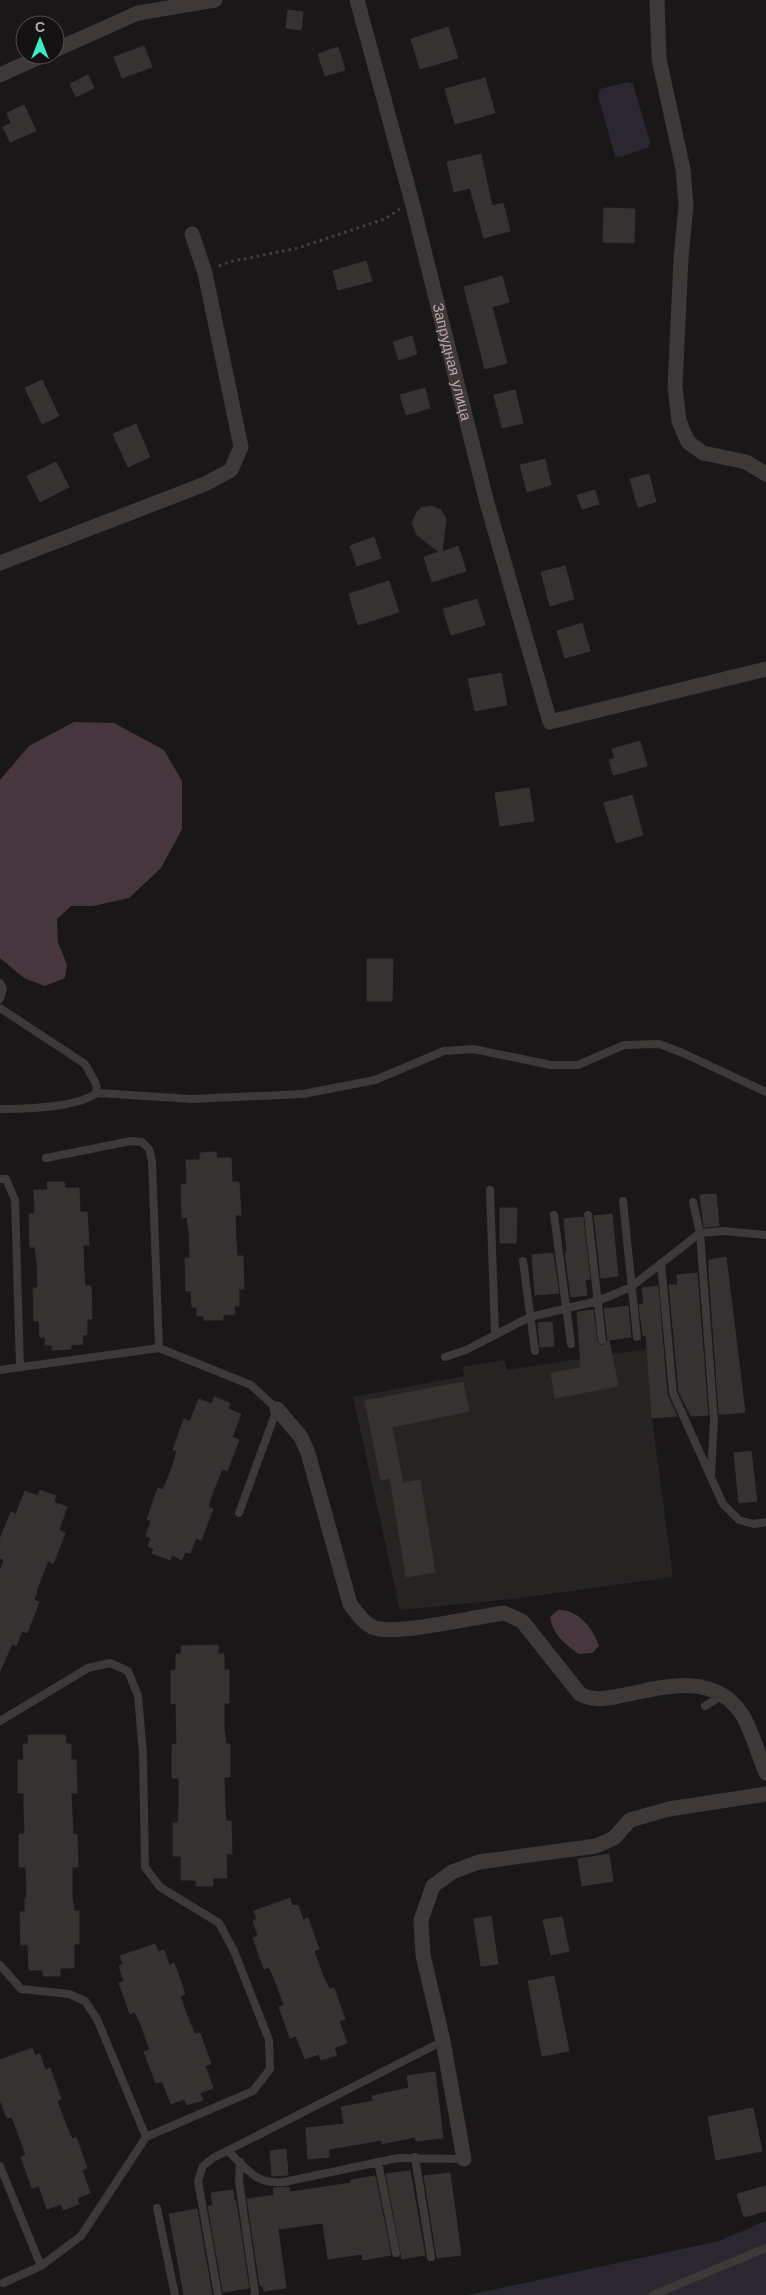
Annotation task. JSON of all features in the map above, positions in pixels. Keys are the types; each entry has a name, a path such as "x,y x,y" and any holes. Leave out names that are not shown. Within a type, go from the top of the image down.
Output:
{"street":[{"path":"65,45 135,7 215,0"},
{"name":"Запрудная улица","path":"357,0 412,202 487,503 550,722 766,669"},
{"path":"657,0 659,59 683,169 686,205 681,259 675,386 679,421 688,442 703,453 746,462 766,474"},
{"path":"0,75 22,65"},
{"path":"0,563 205,484 231,470 242,447 205,273 192,234"},
{"path":"277,1409 300,1438 308,1453 350,1604 360,1617 373,1628 396,1630 504,1613 522,1621 580,1694 587,1698 602,1700 673,1685 704,1687 723,1695 741,1713 766,1774"},
{"path":"464,2159 442,2041 423,1955 421,1920 433,1886 452,1872 478,1862 596,1846 614,1838 630,1820 669,1809 766,1794"}],"lane":[{"path":"0,983 3,989 0,998"},
{"path":"0,1008 85,1064 96,1084 97,1093"},
{"path":"0,1109 31,1109 88,1100 97,1093 192,1099 303,1094 375,1080 444,1051 473,1049 552,1065 578,1065 624,1045 659,1044 683,1053 766,1092"},
{"path":"46,1158 132,1141 142,1142 149,1149 152,1161 159,1348"},
{"path":"0,1179 6,1179 15,1200 20,1367"},
{"path":"490,1190 495,1335"},
{"path":"623,1201 637,1337"},
{"path":"693,1202 700,1234 714,1421 711,1476"},
{"path":"554,1214 571,1344"},
{"path":"588,1215 602,1340"},
{"path":"445,1357 466,1350 530,1316 598,1301 631,1286 700,1234 724,1231 766,1235"},
{"path":"523,1261 535,1351"},
{"path":"661,1264 673,1393 723,1504 739,1520 754,1524 766,1522"},
{"path":"0,1370 159,1348 251,1385 277,1409 239,1512"},
{"path":"0,1721 88,1668 110,1663 128,1671 138,1696 143,1754 145,1867 160,1887 219,1923 234,1951 269,2040 270,2069 253,2092 146,2137 81,2236 41,2266 2,2283 0,2274"},
{"path":"705,1706 723,1695"},
{"path":"0,1965 21,1989 69,1994 85,2001 97,2019 146,2137"},
{"path":"218,2295 198,2181 203,2166 228,2150 442,2041"},
{"path":"228,2150 257,2178 270,2184 378,2162 415,2157 464,2159"},
{"path":"415,2157 431,2257"},
{"path":"240,2162 239,2181 254,2295"},
{"path":"378,2162 396,2253"},
{"path":"0,2166 41,2266"},
{"path":"157,2208 175,2295"},
{"path":"653,2295 766,2248"}],"path":[{"path":"205,273 229,262 298,248 385,219 412,202"}],"shaded area":[{"path":"627,82 633,84 650,142 649,147 621,157 615,156 598,96 600,89"},
{"path":"74,722 114,723 164,750 182,781 182,829 161,868 129,898 93,906 71,906 57,919 58,942 67,965 65,978 45,986 24,978 0,958 0,780 29,746"},
{"path":"647,1349 652,1418 673,1577 513,1599 400,1610 353,1397 464,1376 462,1367 504,1360 507,1370"},
{"path":"558,1610 578,1616 589,1626 599,1646 592,1653 579,1654 560,1638 554,1629 550,1617"},
{"path":"766,2221 766,2295 468,2295 719,2241"}],"building":[{"path":"288,10 303,12 301,30 286,28"},
{"path":"448,27 458,58 420,69 411,39"},
{"path":"144,46 152,67 122,78 114,57"},
{"path":"338,47 345,70 325,76 318,54"},
{"path":"88,75 94,88 76,97 70,84"},
{"path":"485,78 495,113 455,124 445,89"},
{"path":"24,105 36,131 10,142 3,127 11,123 7,113"},
{"path":"481,154 492,206 503,203 510,231 484,238 470,188 454,192 447,162"},
{"path":"604,208 635,209 634,243 603,242"},
{"path":"366,261 372,281 338,290 333,271"},
{"path":"502,276 509,302 492,307 507,363 485,369 464,287"},
{"path":"412,336 417,354 399,360 393,342"},
{"path":"42,380 59,416 42,424 25,388"},
{"path":"425,388 430,408 406,415 400,395"},
{"path":"515,390 523,423 502,428 494,395"},
{"path":"136,424 150,457 128,467 113,434"},
{"path":"545,459 551,485 527,492 520,465"},
{"path":"56,462 69,487 40,502 27,476"},
{"path":"649,474 656,502 638,507 630,479"},
{"path":"595,490 599,504 582,509 577,495"},
{"path":"432,506 441,510 446,519 442,552 458,546 466,571 432,582 424,557 439,552 417,535 412,523 421,508"},
{"path":"374,537 381,558 357,566 350,546"},
{"path":"565,566 574,599 550,606 541,572"},
{"path":"389,581 399,612 358,625 349,594"},
{"path":"477,599 485,625 451,635 443,609"},
{"path":"582,623 590,651 565,658 557,631"},
{"path":"501,673 507,705 475,711 468,679"},
{"path":"640,741 647,766 613,775 609,760 615,758 612,749"},
{"path":"529,788 534,821 500,826 495,793"},
{"path":"632,795 643,835 616,843 604,803"},
{"path":"367,959 393,959 392,1001 367,1001"},
{"path":"216,1152 217,1158 231,1158 232,1182 239,1182 241,1215 235,1215 236,1242 237,1256 243,1256 244,1289 239,1289 239,1306 234,1306 235,1314 223,1315 223,1320 204,1320 204,1316 197,1316 197,1307 192,1307 191,1291 186,1291 185,1258 190,1258 189,1232 187,1217 182,1218 181,1185 187,1184 186,1160 200,1160 200,1153"},
{"path":"47,1182 64,1182 65,1188 79,1188 80,1212 87,1212 89,1245 83,1245 84,1272 85,1286 91,1286 92,1319 87,1319 87,1335 82,1335 83,1344 71,1345 71,1349 52,1350 52,1345 45,1345 45,1337 40,1337 39,1321 34,1321 33,1288 38,1288 37,1261 35,1247 30,1247 29,1214 35,1214 34,1190 48,1190"},
{"path":"716,1194 719,1226 704,1227 700,1195"},
{"path":"500,1208 517,1208 516,1243 500,1243"},
{"path":"612,1214 618,1276 601,1278 594,1216"},
{"path":"583,1217 590,1279 585,1280 587,1295 571,1297 565,1253 567,1252 564,1219"},
{"path":"553,1253 559,1293 535,1295 532,1255"},
{"path":"726,1257 745,1412 719,1414 709,1260"},
{"path":"697,1273 708,1415 691,1416 679,1392 669,1285 678,1285 677,1275"},
{"path":"658,1286 667,1394 677,1416 652,1418 646,1335 643,1336 639,1305 644,1304 642,1288"},
{"path":"628,1306 631,1337 609,1340 618,1386 555,1398 551,1373 581,1368 577,1312 593,1310 597,1341 599,1345 603,1345 608,1340 604,1309"},
{"path":"552,1322 554,1346 540,1347 538,1323"},
{"path":"463,1382 469,1411 392,1427 403,1483 420,1480 435,1572 406,1577 390,1478 381,1480 365,1401"},
{"path":"214,1397 230,1403 228,1409 241,1414 232,1437 239,1440 227,1471 222,1469 212,1494 208,1507 213,1509 201,1540 196,1538 190,1553 185,1552 182,1560 172,1555 170,1560 152,1553 154,1549 148,1546 151,1538 146,1536 151,1521 147,1519 158,1488 163,1490 173,1465 177,1451 173,1450 184,1419 190,1421 199,1399 212,1404"},
{"path":"751,1451 757,1501 739,1503 734,1453"},
{"path":"40,1490 56,1496 54,1502 67,1507 59,1530 65,1533 53,1564 48,1561 38,1586 34,1600 39,1602 27,1633 22,1631 16,1646 12,1644 0,1671 0,1571 4,1560 0,1558 0,1539 11,1512 16,1514 25,1491 38,1496"},
{"path":"218,1645 218,1654 224,1654 224,1670 229,1670 229,1703 224,1703 224,1729 226,1744 230,1744 230,1777 224,1777 226,1821 231,1821 232,1854 226,1854 227,1878 213,1878 213,1886 196,1886 196,1880 181,1880 181,1856 173,1856 173,1823 178,1823 179,1778 172,1778 172,1745 177,1744 176,1703 171,1704 171,1671 176,1670 176,1654 181,1654 181,1646"},
{"path":"28,1735 65,1735 66,1744 71,1744 71,1760 76,1760 77,1793 71,1793 73,1834 77,1834 78,1867 72,1867 72,1897 74,1911 79,1911 79,1944 74,1944 74,1968 60,1968 60,1976 43,1976 43,1970 29,1970 28,1945 21,1945 20,1912 25,1912 25,1898 27,1898 26,1867 19,1867 19,1834 25,1834 24,1793 18,1793 18,1760 24,1760 23,1744 28,1744"},
{"path":"609,1854 613,1881 582,1886 578,1859"},
{"path":"290,1898 292,1906 298,1905 303,1920 308,1918 319,1949 314,1951 323,1976 329,1989 334,1988 345,2019 339,2021 347,2043 334,2048 337,2055 321,2060 319,2054 305,2059 296,2036 290,2038 279,2007 284,2005 275,1980 269,1967 264,1969 253,1938 258,1936 253,1921 257,1919 254,1911"},
{"path":"491,1916 498,1964 481,1966 474,1919"},
{"path":"562,1917 569,1951 551,1955 543,1920"},
{"path":"155,1944 158,1952 164,1950 169,1965 174,1963 185,1994 180,1996 189,2021 195,2034 200,2033 211,2064 205,2066 213,2088 200,2093 203,2100 187,2105 184,2099 171,2104 162,2081 156,2083 144,2052 150,2050 141,2025 135,2012 130,2014 119,1983 124,1981 119,1966 123,1964 120,1956"},
{"path":"554,1976 569,2051 542,2056 528,1981"},
{"path":"32,2048 35,2056 40,2054 45,2070 50,2068 61,2099 57,2101 72,2139 76,2137 87,2168 82,2170 90,2193 77,2198 79,2204 63,2210 61,2204 47,2209 39,2186 32,2188 21,2157 26,2155 17,2130 12,2117 7,2118 0,2100 0,2060"},
{"path":"435,2072 443,2138 416,2141 415,2137 382,2144 382,2140 329,2149 329,2157 308,2159 306,2128 344,2124 341,2107 373,2101 372,2096 409,2088 407,2076"},
{"path":"753,2108 762,2151 716,2160 708,2117"},
{"path":"286,2149 288,2175 272,2176 270,2151"},
{"path":"410,2171 425,2255 402,2259 386,2174"},
{"path":"450,2173 461,2255 437,2258 424,2176"},
{"path":"375,2176 391,2255 363,2260 362,2254 328,2259 323,2223 278,2229 286,2288 264,2291 263,2286 260,2286 247,2199 274,2195 273,2188 289,2187 290,2192 351,2183 351,2180"},
{"path":"766,2186 766,2211 744,2217 737,2194"},
{"path":"233,2190 249,2288 223,2292 208,2206 213,2206 211,2193"},
{"path":"197,2209 212,2295 184,2295 169,2214"}]}
